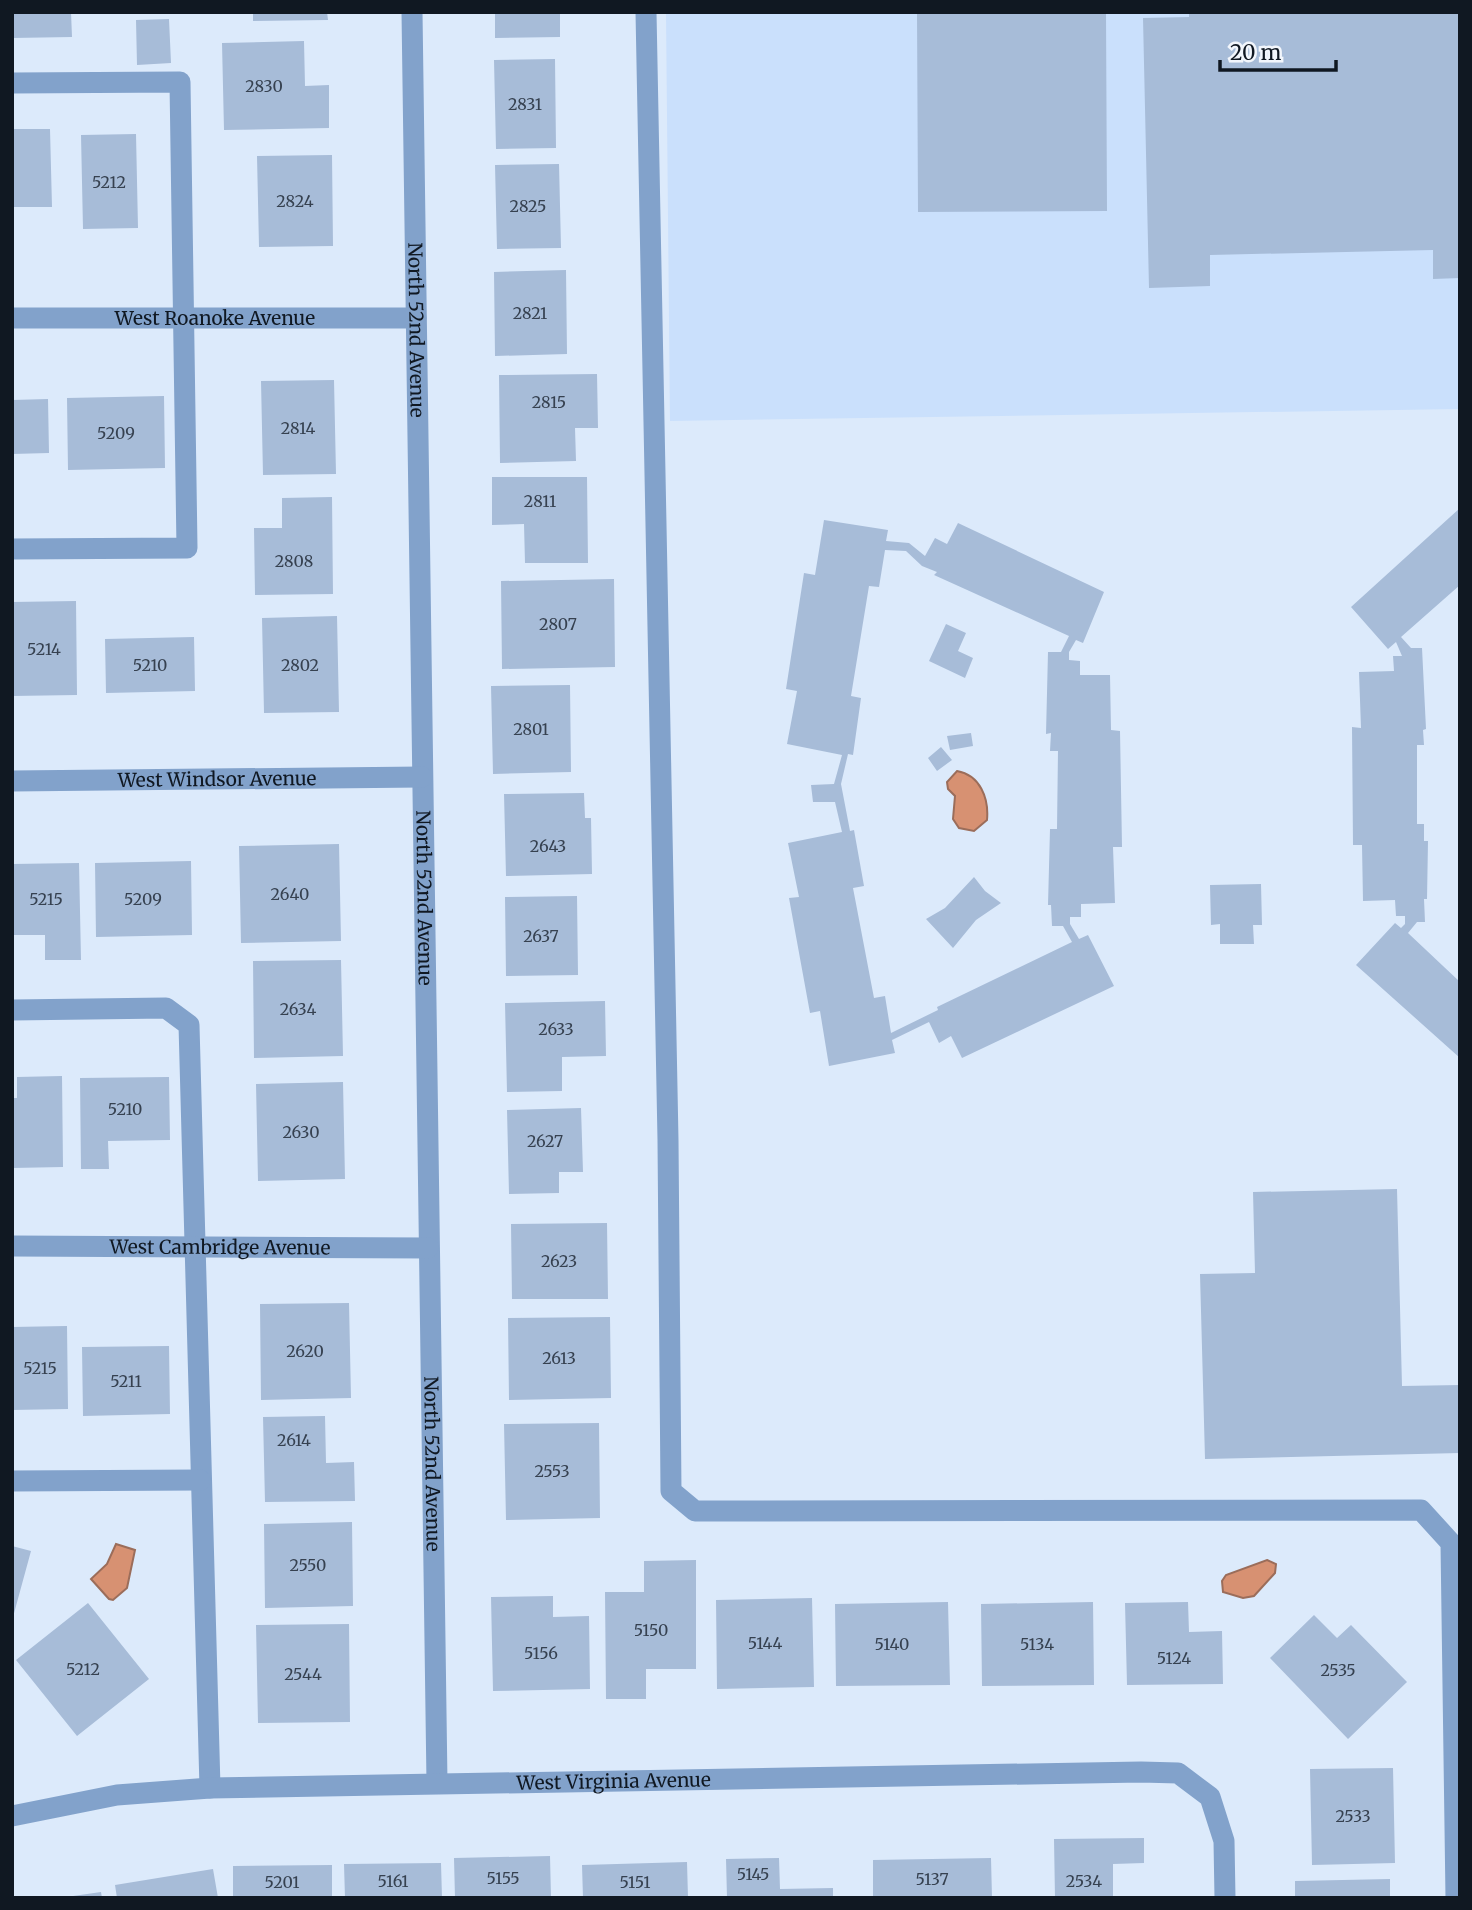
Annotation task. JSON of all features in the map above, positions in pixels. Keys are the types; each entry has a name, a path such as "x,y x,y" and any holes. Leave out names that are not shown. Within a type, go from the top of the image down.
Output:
{"street":[{"name":"North 52nd Avenue","path":"412,12 437,1783"},
{"path":"646,12 668,1140 671,1491 695,1511 1421,1510 1451,1543 1456,1898"},
{"path":"12,83 180,82 186,317 187,548 12,549"},
{"name":"West Roanoke Avenue","path":"12,318 416,318"},
{"name":"West Windsor Avenue","path":"12,781 422,777"},
{"path":"12,1010 166,1009 189,1025 210,1788"},
{"name":"West Cambridge Avenue","path":"12,1246 428,1248"},
{"path":"12,1481 201,1480"},
{"name":"West Virginia Avenue","path":"12,1816 117,1795 210,1788 1178,1773 1210,1797 1224,1841 1226,1898"}],"shaded area":[{"path":"666,12 1460,12 1460,409 670,421"},
{"path":"957,771 972,777 984,796 987,820 974,831 959,828 953,819 955,796 948,789 947,782"},
{"path":"116,1544 135,1550 127,1588 113,1600 91,1579 107,1564"},
{"path":"1267,1560 1276,1564 1275,1573 1254,1596 1243,1598 1223,1592 1222,1581 1226,1575"}],"building":[{"path":"12,12 71,12 72,37 12,38"},
{"path":"253,12 327,12 328,20 253,21"},
{"path":"495,12 560,12 560,37 495,38"},
{"path":"917,12 1106,12 1107,211 918,212"},
{"path":"1189,12 1460,12 1460,278 1433,279 1433,250 1210,255 1210,286 1149,288 1143,18 1189,17"},
{"path":"169,19 171,63 137,65 136,20"},
{"path":"304,41 305,86 329,85 329,128 224,130 222,43"},
{"path":"555,59 556,148 496,149 494,60"},
{"path":"12,129 50,129 52,207 12,207"},
{"path":"136,134 138,228 83,229 81,135"},
{"path":"332,155 333,246 259,247 257,156"},
{"path":"559,164 561,248 497,249 495,165"},
{"path":"566,270 567,354 495,356 494,272"},
{"path":"597,374 598,428 575,428 576,461 500,463 499,375"},
{"path":"334,380 336,474 263,475 261,381"},
{"path":"164,396 165,468 68,470 67,398"},
{"path":"48,399 49,453 12,454 12,400"},
{"path":"492,477 587,477 588,563 525,563 524,524 492,525"},
{"path":"332,497 333,594 255,595 254,528 282,528 282,498"},
{"path":"1460,508 1460,585 1401,637 1411,648 1422,648 1426,729 1423,730 1424,745 1417,745 1417,824 1424,824 1424,841 1428,841 1425,922 1417,922 1408,933 1460,982 1460,1058 1356,965 1395,923 1401,928 1405,924 1405,916 1396,916 1395,900 1363,901 1362,845 1353,845 1352,727 1361,728 1359,672 1394,671 1393,656 1402,656 1396,642 1388,649 1351,607"},
{"path":"824,520 888,530 886,541 909,543 925,556 935,538 947,544 958,523 1104,592 1083,643 1076,640 1069,652 1069,660 1080,661 1080,675 1110,675 1111,730 1120,731 1122,847 1113,847 1115,903 1081,904 1081,917 1070,917 1070,924 1079,939 1088,935 1114,986 962,1058 951,1036 939,1043 929,1022 892,1040 895,1053 829,1066 820,1011 810,1013 789,898 799,897 788,843 842,832 835,802 813,802 811,785 834,784 842,755 787,744 797,691 786,689 804,573 815,575","holes":["885,550 906,551 922,566 937,572 934,575 1069,636 1061,652 1048,652 1046,734 1051,733 1050,751 1058,751 1057,829 1050,829 1048,905 1051,905 1052,926 1063,926 1072,942 937,1007 938,1010 891,1033 885,996 874,998 853,888 864,886 854,830 850,831 841,784 848,754 853,755 861,698 851,696 869,586 879,587"]},
{"path":"614,579 615,667 502,669 501,581"},
{"path":"76,601 77,695 12,696 12,602"},
{"path":"337,616 339,712 264,713 262,618"},
{"path":"946,624 966,633 958,651 973,658 965,678 929,661"},
{"path":"194,637 195,691 106,693 105,639"},
{"path":"570,685 571,772 493,774 491,686"},
{"path":"971,733 973,746 950,750 947,736"},
{"path":"941,747 952,760 937,771 928,758"},
{"path":"584,793 585,818 591,818 592,874 506,876 504,794"},
{"path":"339,844 341,941 241,943 239,846"},
{"path":"191,861 192,935 96,937 95,863"},
{"path":"79,863 81,960 45,960 45,935 12,935 12,864"},
{"path":"974,877 985,891 1001,903 976,920 953,948 926,919 945,908"},
{"path":"1261,884 1262,925 1253,925 1254,944 1220,944 1220,924 1211,925 1210,885"},
{"path":"577,896 578,975 506,976 505,897"},
{"path":"341,960 343,1056 254,1058 253,961"},
{"path":"605,1001 606,1056 562,1057 562,1091 507,1092 505,1003"},
{"path":"62,1076 63,1167 12,1168 12,1098 17,1098 17,1077"},
{"path":"169,1077 170,1140 108,1141 109,1169 81,1169 80,1078"},
{"path":"343,1082 345,1179 258,1181 256,1084"},
{"path":"581,1108 583,1172 559,1172 559,1193 509,1194 507,1110"},
{"path":"1397,1189 1402,1386 1460,1385 1460,1453 1205,1459 1200,1274 1255,1273 1253,1192"},
{"path":"607,1223 608,1299 512,1299 511,1224"},
{"path":"349,1303 351,1398 261,1400 260,1304"},
{"path":"610,1317 611,1398 509,1400 508,1318"},
{"path":"67,1326 68,1409 12,1410 12,1327"},
{"path":"169,1346 170,1414 83,1416 82,1347"},
{"path":"325,1416 326,1463 354,1462 355,1501 265,1502 263,1417"},
{"path":"599,1423 600,1518 506,1520 504,1424"},
{"path":"352,1522 353,1606 265,1608 264,1524"},
{"path":"12,1546 31,1551 13,1617 12,1617"},
{"path":"696,1560 696,1669 646,1669 646,1699 606,1699 605,1592 644,1592 644,1561"},
{"path":"553,1596 553,1617 589,1616 590,1689 493,1691 491,1597"},
{"path":"812,1598 814,1687 717,1689 716,1600"},
{"path":"948,1602 950,1685 836,1686 835,1604"},
{"path":"1093,1602 1094,1685 982,1686 981,1604"},
{"path":"1188,1602 1189,1632 1222,1631 1223,1684 1127,1685 1125,1603"},
{"path":"88,1603 149,1679 77,1736 16,1660"},
{"path":"1314,1615 1337,1638 1351,1625 1407,1682 1348,1739 1270,1658"},
{"path":"349,1624 350,1722 258,1723 256,1625"},
{"path":"1393,1768 1395,1863 1312,1865 1310,1769"},
{"path":"1144,1838 1144,1863 1113,1864 1113,1898 1055,1898 1054,1839"},
{"path":"550,1856 551,1898 455,1898 454,1858"},
{"path":"779,1858 780,1889 833,1888 833,1898 727,1898 726,1859"},
{"path":"991,1858 992,1898 873,1898 873,1860"},
{"path":"687,1862 688,1898 583,1898 582,1865"},
{"path":"441,1863 442,1898 345,1898 344,1864"},
{"path":"332,1865 332,1898 233,1898 233,1866"},
{"path":"213,1869 218,1898 117,1898 115,1885"},
{"path":"1390,1879 1390,1898 1295,1898 1295,1881"},
{"path":"101,1892 102,1898 73,1898 73,1896"}]}
